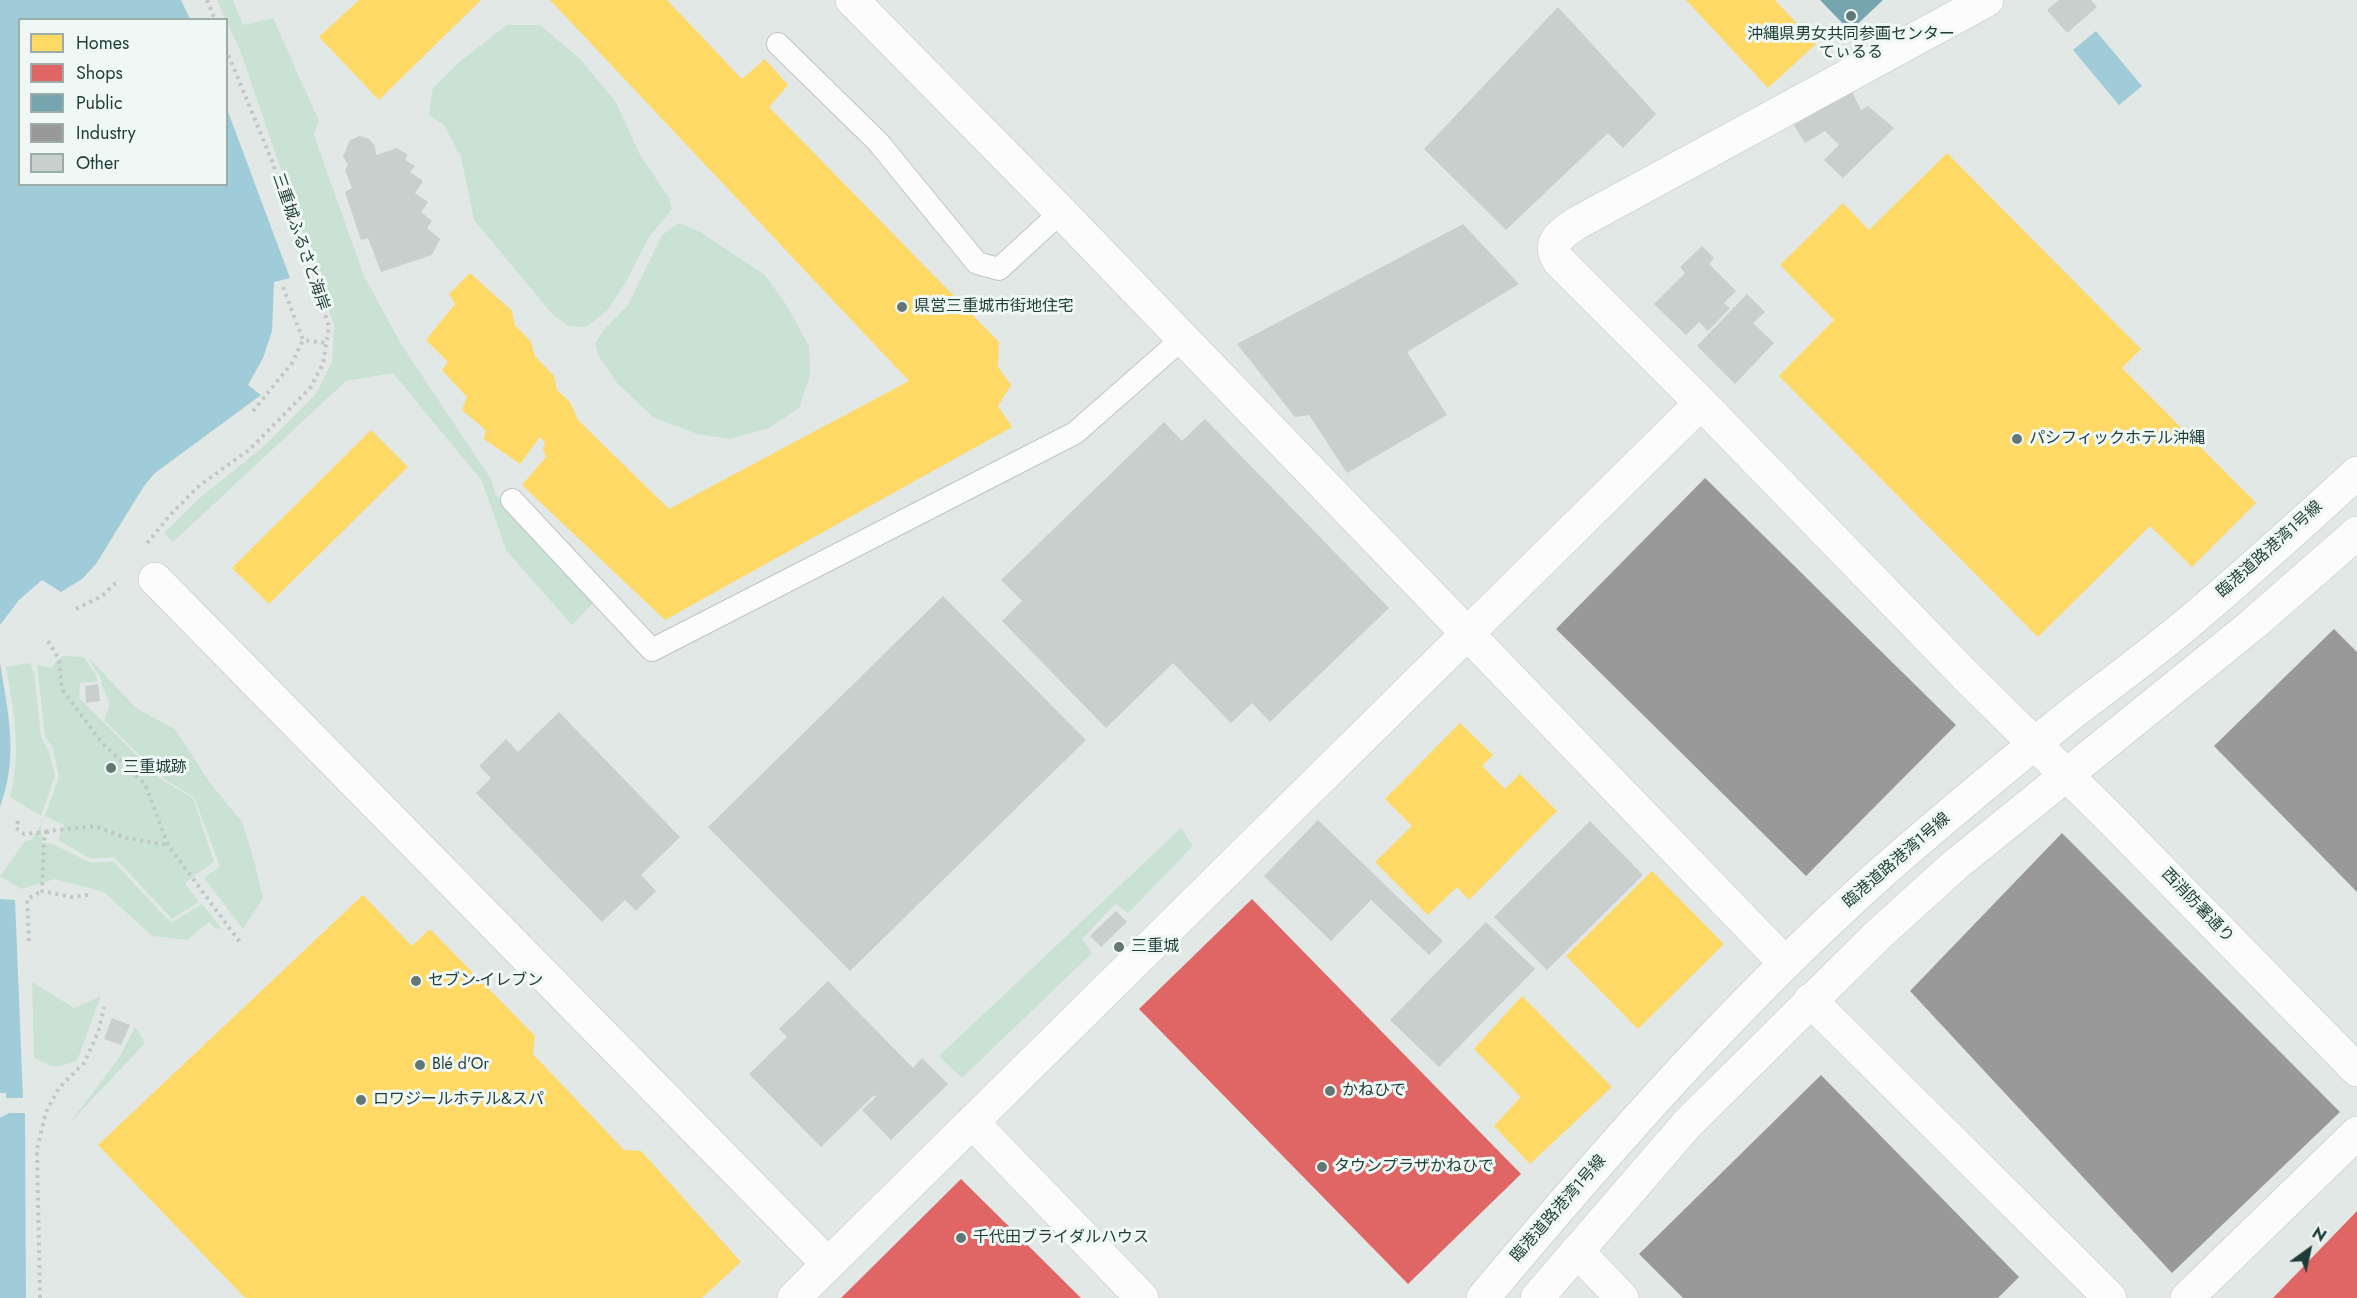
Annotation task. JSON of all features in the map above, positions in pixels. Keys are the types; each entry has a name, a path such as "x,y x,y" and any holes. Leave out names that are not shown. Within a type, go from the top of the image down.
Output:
{"street":[{"path":"852,0 1061,212 1785,963"},
{"name":"西消防署通り","path":"1987,0 1577,223 1559,235 1554,244 1554,254 1967,677 2357,1070"},
{"path":"794,1298 1701,403"},
{"name":"臨港道路港湾1号線","path":"1483,1298 1572,1192 1650,1105 1785,963 1916,843 2175,633 2249,570 2357,472"},
{"path":"1537,1298 1688,1123 1810,1000 1954,866 2356,538"},
{"path":"155,579 828,1264"},
{"path":"1810,1000 2110,1298"},
{"path":"972,1122 1142,1298"},
{"path":"2187,1298 2357,1133"},
{"path":"1577,1251 1622,1298"}],"lane":[{"path":"778,44 878,142 977,263 999,269 1061,212"},
{"path":"512,500 652,650 1075,433 1182,339"}],"path":[{"path":"207,0 214,18"},
{"name":"三重城ふるさと海岸","path":"144,546 199,486 250,449 310,387 323,364 327,343 329,326 272,161 228,54"},
{"path":"253,411 292,363 303,340 283,287"},
{"path":"303,340 327,343"},
{"path":"76,609 102,596 121,577"},
{"path":"48,641 59,659 62,689 102,743 145,784 168,845 242,945"},
{"path":"18,821 16,828 24,834 95,825 126,838 168,845"},
{"path":"42,891 44,840 48,831"},
{"path":"29,941 27,899 42,891 71,897 88,896"},
{"path":"40,1298 37,1149 46,1112 59,1088 84,1063 98,1033 104,1007"}],"green space":[{"path":"217,0 233,0 243,25 273,18 319,121 314,135 364,276 401,344 491,479 495,493 593,603 572,625 506,550 482,481 393,373 346,381 173,542 164,533 201,497 264,446 316,394 332,362 334,325 241,53 228,24 228,18 225,18"},
{"path":"507,25 540,25 580,59 616,102 639,153 669,198 672,209 649,237 627,280 608,310 586,327 568,326 553,315 474,220 461,157 444,125 429,115 433,88 458,63"},
{"path":"679,223 700,232 765,275 787,306 809,346 810,376 799,408 769,428 730,439 697,434 653,417 617,383 598,355 595,343 603,331 628,305 662,235"},
{"path":"62,656 84,657 99,681 80,683 79,698 162,780 193,798 214,862 185,883 199,902 172,919 114,857 91,859 58,840 64,825 45,816 59,777 53,748 45,736 37,665 51,668"},
{"path":"88,657 136,708 175,729 210,783 242,822 263,898 243,929 204,878 220,866 194,797 164,779 104,720 110,704 101,684 102,681"},
{"path":"29,663 34,672 41,737 49,752 55,775 41,816 10,797 14,780 16,747 6,667"},
{"path":"41,824 42,842 55,845 91,863 113,861 171,923 202,904 222,929 215,928 209,922 187,940 152,936 104,892 55,879 21,889 0,876 25,841 32,840"},
{"path":"1181,828 1193,846 1128,913 1115,904 1082,939 1092,953 962,1078 939,1056"},
{"path":"32,982 74,1008 101,996 77,1061 55,1067 34,1058"},
{"path":"135,1027 145,1043 68,1125 119,1058"}],"water":[{"path":"0,0 181,0 190,18 18,18 18,186 228,186 228,112 290,278 274,282 272,331 263,358 248,385 261,395 155,473 144,486 96,564 82,579 61,592 42,580 19,600 0,625"},
{"path":"2096,31 2142,86 2119,105 2073,50"},
{"path":"0,663 9,717 10,752 6,788 0,807"},
{"path":"0,899 15,900 23,1098 6,1098 6,1093 0,1093"},
{"path":"9,1113 25,1113 26,1298 0,1298 0,1118"}],"building: Homes":[{"path":"359,0 481,0 379,100 319,37"},
{"name":"県営三重城市街地住宅","path":"550,0 667,0 742,79 765,59 788,85 769,107 999,342 998,367 1011,385 998,406 1012,427 665,620 522,485 546,457 543,449 545,442 540,437 520,464 484,439 486,430 462,410 467,397 442,370 448,362 426,340 455,304 449,294 470,273 512,311 515,325 531,342 535,356 554,376 557,390 570,402 578,420 669,509 909,381"},
{"path":"1686,0 1775,0 1816,44 1768,88"},
{"name":"パシフィックホテル沖縄","path":"1947,153 2141,349 2122,368 2256,503 2192,567 2150,526 2038,637 1779,376 1834,320 1780,265 1843,203 1869,230"},
{"path":"371,430 408,467 269,604 232,568"},
{"path":"1460,723 1493,755 1482,766 1505,789 1520,774 1557,811 1469,900 1457,887 1428,915 1375,862 1412,826 1385,799"},
{"path":"1652,871 1724,944 1638,1029 1566,956"},
{"name":"ロワジールホテル&スパ","path":"363,895 412,946 430,929 535,1036 533,1054 624,1150 641,1151 741,1262 702,1298 245,1298 98,1145"},
{"path":"1522,996 1612,1087 1530,1164 1494,1126 1521,1097 1474,1049"}],"building: Shops":[{"name":"かねひで","path":"1252,899 1521,1174 1408,1284 1139,1009"},
{"name":"千代田ブライダルハウス","path":"961,1179 1081,1298 841,1298"},
{"path":"2357,1211 2357,1298 2273,1298"}],"building: Public":[{"name":"沖縄県男女共同参画センター てぃるる","path":"1820,0 1883,0 1850,31"}],"building: Industry":[{"path":"1705,478 1956,725 1806,876 1556,629"},
{"path":"2334,629 2357,652 2357,892 2214,746"},
{"path":"2062,833 2340,1112 2172,1273 1910,991"},
{"path":"1821,1075 2019,1277 1998,1298 1683,1298 1639,1254"}],"building: Other":[{"path":"2059,0 2091,0 2097,7 2067,33 2047,10"},
{"path":"1558,7 1656,114 1623,148 1608,133 1506,230 1424,149"},
{"path":"1852,92 1861,110 1868,106 1894,128 1843,178 1824,160 1839,145 1825,131 1805,143 1794,125"},
{"path":"360,136 369,139 375,146 376,155 397,148 408,155 405,160 415,166 410,172 423,181 415,193 428,202 421,212 432,221 427,228 440,239 432,255 381,272 368,238 361,240 345,192 352,188 345,170 348,165 343,157 350,140"},
{"path":"1463,224 1519,284 1407,352 1447,415 1347,473 1309,415 1295,417 1237,344"},
{"path":"1702,246 1714,258 1709,264 1736,291 1724,303 1730,308 1708,331 1699,322 1686,335 1654,304 1685,273 1680,267"},
{"path":"1747,294 1765,312 1753,323 1774,343 1735,384 1697,346"},
{"path":"1205,419 1389,608 1270,722 1252,703 1231,723 1173,663 1106,728 1002,621 1022,601 1001,580 1164,422 1182,441"},
{"path":"943,596 1086,740 850,971 708,827"},
{"path":"98,684 100,701 86,703 85,686"},
{"path":"559,712 680,837 641,875 656,891 636,911 625,900 602,922 476,793 491,778 479,766 506,739 518,752"},
{"path":"1318,820 1443,941 1429,955 1371,900 1331,941 1264,876"},
{"path":"1590,821 1643,875 1547,970 1494,917"},
{"path":"1116,911 1127,922 1101,947 1090,936"},
{"path":"1486,922 1535,969 1439,1067 1390,1020"},
{"path":"828,981 913,1068 922,1058 948,1084 891,1140 862,1110 876,1097 874,1095 821,1147 749,1074 787,1037 779,1029"},
{"path":"112,1018 130,1025 121,1045 104,1039"}],"place":[{"name":"沖縄県男女共同参画センター てぃるる","path":"1851,16"},
{"name":"県営三重城市街地住宅","path":"902,307"},
{"name":"パシフィックホテル沖縄","path":"2017,439"},
{"name":"三重城跡","path":"111,768"},
{"name":"三重城","path":"1119,947"},
{"name":"セブン-イレブン","path":"416,981"},
{"name":"Blé d'Or","path":"420,1065"},
{"name":"かねひで","path":"1330,1091"},
{"name":"ロワジールホテル&スパ","path":"361,1100"},
{"name":"タウンプラザかねひで","path":"1322,1167"},
{"name":"千代田ブライダルハウス","path":"961,1238"}]}
